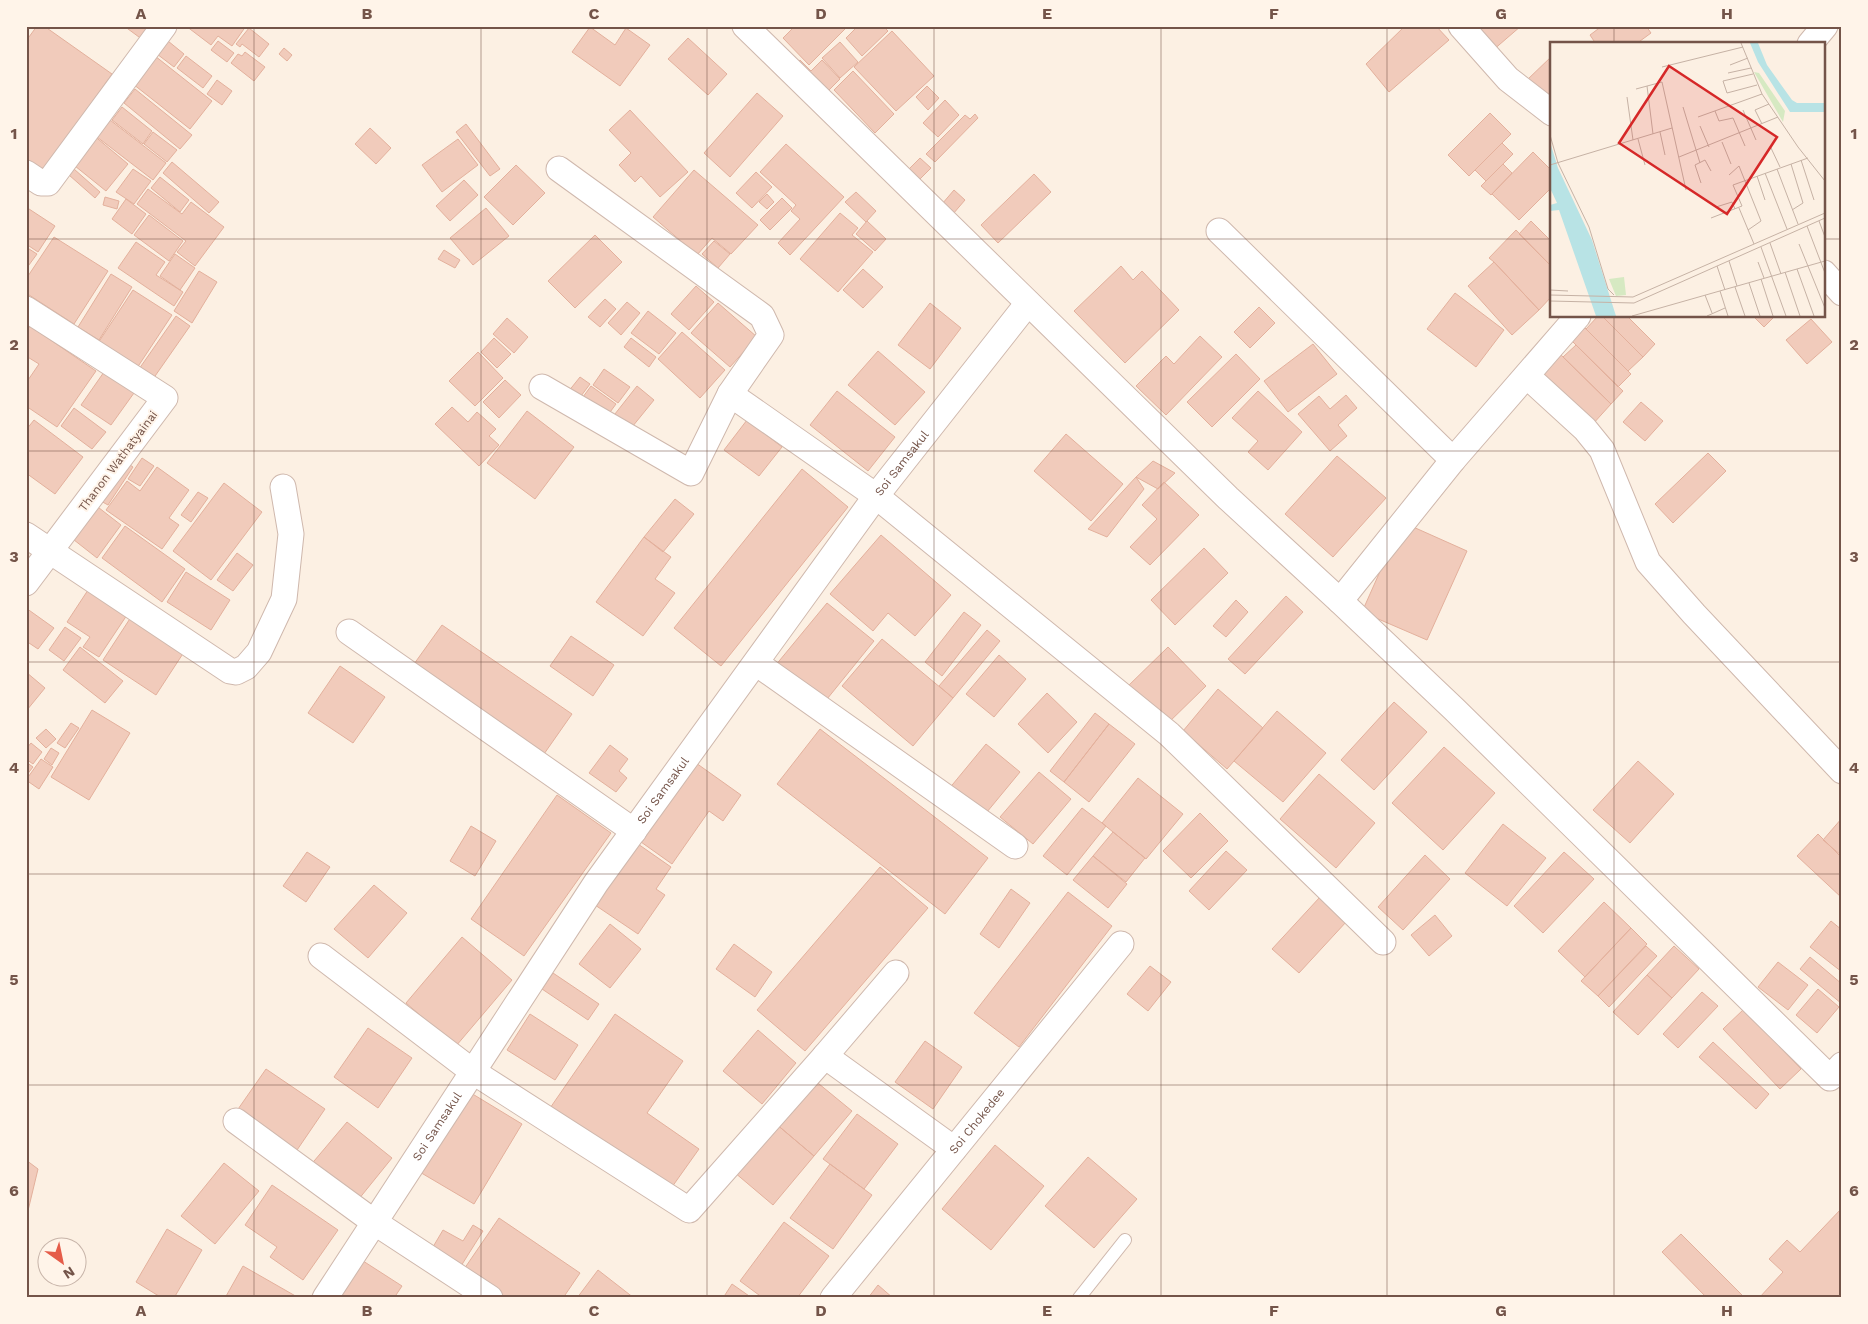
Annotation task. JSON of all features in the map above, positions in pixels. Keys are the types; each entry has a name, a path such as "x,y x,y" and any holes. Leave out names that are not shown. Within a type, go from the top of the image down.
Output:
{"street":[{"path":"26,173 40,183 48,183 164,26"},
{"path":"745,26 1228,498 1461,716 1830,1078 1842,1065"},
{"path":"1461,26 1508,79 1550,111"},
{"path":"1812,42 1825,26"},
{"path":"542,387 691,473 730,394 771,335 762,316 559,169"},
{"path":"1219,231 1453,460"},
{"path":"1826,275 1842,293"},
{"name":"Soi Samsakul","path":"325,1298 596,883 876,496 1028,303"},
{"name":"Thanon Wathatyainai","path":"26,309 165,398 26,583"},
{"path":"1340,601 1453,460 1576,318"},
{"path":"1527,376 1585,429 1602,450 1648,562 1842,772"},
{"path":"730,394 876,496 1169,734 1382,942"},
{"path":"26,535 230,671 236,672 246,667 259,652 284,599 291,534 283,488"},
{"path":"349,632 634,831"},
{"path":"756,663 1015,846"},
{"name":"Soi Chokedee","path":"833,1298 1121,944"},
{"path":"321,956 472,1071 689,1210 896,973"},
{"path":"825,1056 954,1149"},
{"path":"236,1121 374,1222 490,1298"}],"lane":[{"path":"1079,1298 1125,1240"}],"building":[{"path":"37,26 44,26 112,74 42,173 26,162 26,41"},
{"path":"124,26 153,26 143,40"},
{"path":"186,26 246,26 232,46 218,36 211,45"},
{"path":"795,26 848,26 809,65 783,38"},
{"path":"858,26 883,26 888,31 862,56 846,38"},
{"path":"1405,26 1436,26 1449,40 1389,92 1366,64"},
{"path":"1474,26 1521,26 1492,51"},
{"path":"1602,26 1646,26 1651,33 1639,42 1595,42 1590,35"},
{"path":"590,27 615,45 626,28 650,45 620,86 572,52"},
{"path":"249,28 269,44 259,57 242,44 240,47 236,44"},
{"path":"892,31 934,76 896,111 854,67"},
{"path":"688,38 727,74 708,95 668,59"},
{"path":"168,41 184,54 174,67 157,54"},
{"path":"218,41 234,53 227,62 211,50"},
{"path":"840,42 858,62 840,78 822,58"},
{"path":"284,48 292,55 287,61 279,54"},
{"path":"245,52 265,67 254,81 231,63 238,54 242,56"},
{"path":"155,56 212,101 190,129 133,84"},
{"path":"186,56 212,76 203,88 177,68"},
{"path":"1550,58 1550,97 1527,80"},
{"path":"800,60 811,71 822,60 840,79 814,105 784,75"},
{"path":"853,71 894,114 875,133 834,90"},
{"path":"217,80 232,91 222,105 207,94"},
{"path":"927,86 939,98 928,110 916,97"},
{"path":"135,89 192,135 180,149 124,103"},
{"path":"757,93 783,116 730,177 704,153"},
{"path":"945,100 959,115 938,137 923,123"},
{"path":"122,107 152,131 143,144 112,120"},
{"path":"630,110 688,172 660,197 641,176 635,182 619,165 631,153 609,130"},
{"path":"1490,113 1511,134 1469,176 1448,155"},
{"path":"975,114 978,118 935,162 926,154 965,115 970,119"},
{"path":"110,120 166,163 153,180 97,137"},
{"path":"466,124 500,169 490,176 456,132"},
{"path":"370,128 391,148 376,164 355,144"},
{"path":"153,132 177,150 167,162 144,144"},
{"path":"92,134 128,164 106,191 70,162"},
{"path":"458,139 478,165 442,192 422,165"},
{"path":"1502,143 1513,154 1486,181 1475,170"},
{"path":"786,144 844,197 790,255 778,243 800,219 791,211 796,205 760,172"},
{"path":"1533,152 1550,169 1550,189 1519,220 1492,194"},
{"path":"920,158 931,168 916,183 905,173"},
{"path":"172,162 219,202 209,213 163,173"},
{"path":"1503,164 1512,173 1491,195 1481,186"},
{"path":"516,165 545,193 513,225 484,197"},
{"path":"74,169 100,192 95,198 69,175"},
{"path":"133,169 151,181 134,204 116,192"},
{"path":"694,170 758,225 731,254 712,238 697,255 653,217"},
{"path":"756,172 772,187 752,208 736,193"},
{"path":"1034,174 1051,192 998,243 981,225"},
{"path":"160,177 189,200 180,212 151,188"},
{"path":"464,180 478,195 450,221 436,206"},
{"path":"148,189 182,214 191,202 224,227 195,266 177,252 186,241 137,204"},
{"path":"954,190 965,200 947,221 936,211"},
{"path":"856,192 876,211 866,222 845,202"},
{"path":"767,194 774,202 767,209 759,202"},
{"path":"105,197 119,201 117,209 103,205"},
{"path":"782,198 792,208 770,230 760,220"},
{"path":"126,199 146,214 132,234 112,219"},
{"path":"26,207 55,226 38,252 26,244"},
{"path":"486,208 509,236 473,265 450,238"},
{"path":"840,213 858,228 852,235 873,252 838,292 800,259"},
{"path":"149,215 183,241 169,261 134,235"},
{"path":"867,221 886,239 875,251 856,234"},
{"path":"1531,221 1550,240 1550,265 1519,234"},
{"path":"1516,230 1550,265 1550,298 1539,310 1489,258"},
{"path":"595,235 622,262 575,308 548,281"},
{"path":"54,237 108,271 74,324 26,293 26,279"},
{"path":"714,241 730,254 718,268 702,254"},
{"path":"136,242 165,262 156,275 183,292 174,306 118,268"},
{"path":"26,247 37,254 26,269"},
{"path":"444,250 460,260 455,268 438,259"},
{"path":"175,254 195,268 180,290 160,276"},
{"path":"1494,262 1539,310 1512,335 1468,286"},
{"path":"1121,266 1133,280 1142,271 1179,310 1125,363 1074,311"},
{"path":"863,269 883,287 863,308 843,290"},
{"path":"199,271 217,282 192,323 174,311"},
{"path":"111,274 132,287 99,340 78,327"},
{"path":"696,286 714,302 689,330 671,314"},
{"path":"133,290 172,315 137,368 98,343"},
{"path":"1455,293 1504,330 1476,367 1427,329"},
{"path":"605,299 616,309 600,327 588,317"},
{"path":"627,302 640,313 621,335 608,323"},
{"path":"718,303 757,337 730,367 691,333"},
{"path":"930,303 961,328 930,369 898,345"},
{"path":"1259,307 1275,323 1250,348 1234,332"},
{"path":"648,311 676,333 659,354 631,333"},
{"path":"176,316 190,326 153,379 139,369"},
{"path":"507,318 528,337 514,353 493,334"},
{"path":"1596,318 1604,318 1643,357 1628,371 1586,329"},
{"path":"1604,318 1629,318 1655,344 1643,357"},
{"path":"1755,318 1773,318 1764,327"},
{"path":"1811,319 1832,342 1807,364 1786,340"},
{"path":"30,326 96,371 57,427 26,406 26,383 39,364 26,356 26,332"},
{"path":"1583,326 1631,374 1618,387 1570,339"},
{"path":"682,332 725,370 700,398 658,359"},
{"path":"1200,336 1222,357 1166,415 1136,386 1166,356 1174,364"},
{"path":"494,338 511,354 497,368 481,352"},
{"path":"631,338 656,357 649,367 624,347"},
{"path":"1313,344 1337,374 1288,412 1264,381"},
{"path":"1576,345 1623,391 1611,404 1563,357"},
{"path":"878,351 925,392 895,425 848,385"},
{"path":"478,352 503,378 475,406 449,381"},
{"path":"1558,352 1611,404 1592,425 1539,374"},
{"path":"1236,354 1260,379 1212,427 1187,402"},
{"path":"604,369 630,387 618,403 593,385"},
{"path":"104,372 134,393 111,425 81,405"},
{"path":"580,377 590,384 578,400 568,392"},
{"path":"505,380 521,395 499,418 483,402"},
{"path":"591,386 616,404 605,419 580,401"},
{"path":"637,386 654,400 628,432 611,419"},
{"path":"837,391 895,437 868,471 810,425"},
{"path":"1258,391 1302,432 1268,470 1248,452 1258,441 1232,418"},
{"path":"1346,395 1357,408 1338,425 1347,436 1330,451 1298,414 1319,396 1330,409"},
{"path":"1641,402 1663,421 1645,441 1623,422"},
{"path":"452,407 468,422 477,412 496,429 489,436 499,445 479,466 435,424"},
{"path":"74,408 106,432 92,449 61,426"},
{"path":"527,411 574,447 535,499 487,463"},
{"path":"34,420 83,457 55,494 26,473 26,430"},
{"path":"747,420 782,447 759,476 724,450"},
{"path":"1066,434 1123,484 1091,521 1034,471"},
{"path":"1708,453 1726,471 1673,523 1655,504"},
{"path":"1337,456 1386,498 1333,557 1285,514"},
{"path":"142,458 154,466 140,486 128,479"},
{"path":"124,461 133,467 108,505 99,500"},
{"path":"1153,461 1175,473 1158,489 1136,477"},
{"path":"157,467 189,490 169,518 179,525 162,549 106,510 127,481 140,491"},
{"path":"802,469 848,507 721,666 674,628"},
{"path":"1136,477 1144,489 1107,537 1088,529"},
{"path":"1164,482 1199,515 1150,565 1130,547 1157,519 1142,505"},
{"path":"224,483 262,512 211,580 173,551"},
{"path":"198,492 208,498 191,522 181,515"},
{"path":"675,499 694,514 663,552 644,537"},
{"path":"94,504 121,525 97,558 69,536"},
{"path":"1402,522 1467,551 1427,640 1362,612"},
{"path":"125,526 185,569 162,602 102,558"},
{"path":"881,535 951,595 915,636 888,613 873,631 830,594"},
{"path":"644,537 671,557 655,579 675,593 643,636 596,602"},
{"path":"1204,548 1228,573 1175,625 1151,600"},
{"path":"237,553 253,565 233,591 217,580"},
{"path":"186,572 230,600 211,630 167,602"},
{"path":"90,587 129,612 99,657 83,647 90,637 67,622"},
{"path":"1286,596 1303,612 1245,674 1228,659"},
{"path":"1236,600 1248,612 1226,637 1213,626"},
{"path":"827,603 874,641 823,704 775,666"},
{"path":"26,608 54,628 38,649 26,641"},
{"path":"964,612 981,625 942,676 925,662"},
{"path":"133,614 186,649 156,695 103,660"},
{"path":"442,625 572,714 544,754 414,664"},
{"path":"65,627 81,638 64,661 49,650"},
{"path":"987,630 1000,641 953,698 939,686"},
{"path":"571,636 614,665 593,696 550,666"},
{"path":"882,639 953,698 913,746 842,686"},
{"path":"80,647 123,681 105,703 63,670"},
{"path":"1168,647 1206,686 1164,727 1126,688"},
{"path":"999,655 1026,679 994,717 966,694"},
{"path":"340,666 385,697 353,743 308,713"},
{"path":"26,672 45,688 27,710 26,709"},
{"path":"1218,689 1263,728 1227,769 1183,731"},
{"path":"1047,693 1077,722 1048,753 1018,724"},
{"path":"1394,702 1427,732 1374,790 1341,760"},
{"path":"92,710 130,733 89,800 51,777"},
{"path":"1277,711 1326,753 1283,802 1234,761"},
{"path":"1095,713 1109,724 1064,782 1050,771"},
{"path":"71,723 79,728 65,748 57,743"},
{"path":"1109,724 1135,744 1089,802 1064,782"},
{"path":"46,729 56,739 46,748 36,738"},
{"path":"820,729 988,858 945,914 777,784"},
{"path":"31,743 42,752 33,764 26,759 26,749"},
{"path":"986,744 1020,772 982,818 948,790"},
{"path":"610,745 628,759 619,771 627,778 616,792 589,773"},
{"path":"1444,747 1495,793 1443,850 1392,803"},
{"path":"51,748 59,753 52,765 44,759"},
{"path":"41,759 53,767 39,789 26,780"},
{"path":"1638,761 1674,794 1630,843 1593,810"},
{"path":"26,762 33,767 26,776"},
{"path":"696,763 741,795 723,821 709,811 672,864 641,842"},
{"path":"1039,772 1071,799 1033,844 1000,817"},
{"path":"1319,774 1375,823 1336,868 1280,819"},
{"path":"1138,778 1183,814 1146,859 1102,823"},
{"path":"557,795 611,833 524,956 471,919"},
{"path":"1082,808 1106,826 1067,875 1043,856"},
{"path":"1200,813 1228,841 1191,878 1163,851"},
{"path":"1842,818 1842,856 1823,840"},
{"path":"1503,824 1546,858 1507,906 1465,873"},
{"path":"471,826 496,841 475,876 450,861"},
{"path":"1113,832 1145,858 1126,882 1093,856"},
{"path":"1818,834 1842,858 1842,898 1797,856"},
{"path":"638,844 671,867 656,889 665,895 638,934 595,905"},
{"path":"1226,851 1247,870 1209,910 1189,891"},
{"path":"307,852 330,867 306,902 283,886"},
{"path":"1564,852 1594,879 1543,933 1514,906"},
{"path":"1425,855 1450,879 1403,930 1378,907"},
{"path":"1093,856 1127,884 1108,908 1073,880"},
{"path":"880,867 928,908 805,1051 757,1010"},
{"path":"374,885 407,913 368,958 334,929"},
{"path":"1011,889 1030,903 999,948 980,934"},
{"path":"1068,892 1112,926 1019,1047 974,1013"},
{"path":"1320,897 1347,921 1299,973 1272,949"},
{"path":"1604,902 1631,928 1585,977 1558,951"},
{"path":"1435,915 1452,936 1429,956 1411,935"},
{"path":"1831,921 1842,930 1842,972 1810,947"},
{"path":"610,924 641,949 610,988 579,964"},
{"path":"1631,928 1647,944 1598,996 1581,981"},
{"path":"462,937 512,980 456,1046 406,1003"},
{"path":"734,944 772,972 755,997 716,969"},
{"path":"1646,946 1657,956 1609,1007 1598,996"},
{"path":"1674,946 1699,969 1672,998 1647,975"},
{"path":"1810,957 1842,984 1842,1004 1800,969"},
{"path":"1778,962 1808,985 1788,1010 1758,987"},
{"path":"1150,966 1171,982 1148,1011 1127,994"},
{"path":"553,973 599,1004 588,1020 542,989"},
{"path":"1647,975 1672,998 1638,1035 1613,1012"},
{"path":"1818,989 1839,1007 1817,1033 1796,1015"},
{"path":"1702,992 1718,1006 1678,1048 1663,1034"},
{"path":"1744,1009 1801,1069 1780,1089 1723,1029"},
{"path":"530,1014 578,1045 555,1080 507,1050"},
{"path":"615,1014 683,1061 647,1113 699,1149 667,1194 548,1111"},
{"path":"368,1028 412,1058 378,1108 334,1077"},
{"path":"758,1030 796,1063 762,1104 723,1071"},
{"path":"925,1041 962,1067 933,1109 895,1082"},
{"path":"1713,1042 1769,1094 1756,1109 1699,1057"},
{"path":"266,1069 325,1109 295,1153 236,1112"},
{"path":"813,1079 852,1111 814,1156 775,1123"},
{"path":"466,1090 522,1124 474,1204 418,1171"},
{"path":"857,1114 898,1144 864,1189 823,1159"},
{"path":"347,1122 392,1158 354,1205 309,1167"},
{"path":"775,1123 814,1156 773,1205 734,1172"},
{"path":"995,1145 1044,1186 991,1250 942,1209"},
{"path":"1088,1157 1137,1199 1094,1248 1045,1206"},
{"path":"26,1160 38,1169 26,1219"},
{"path":"224,1163 259,1191 215,1244 181,1216"},
{"path":"830,1164 872,1195 833,1249 790,1218"},
{"path":"272,1185 338,1230 303,1280 270,1257 277,1247 245,1225"},
{"path":"1842,1208 1842,1298 1759,1298 1783,1272 1769,1259 1787,1240 1800,1252"},
{"path":"499,1218 580,1273 563,1298 493,1298 460,1275"},
{"path":"784,1222 829,1256 797,1298 763,1298 740,1281"},
{"path":"473,1225 483,1231 456,1274 427,1257 443,1230 463,1241"},
{"path":"167,1229 202,1250 174,1298 162,1298 136,1282"},
{"path":"1681,1234 1745,1298 1707,1298 1662,1252"},
{"path":"360,1259 402,1286 394,1298 336,1298"},
{"path":"243,1266 299,1298 225,1298"},
{"path":"598,1270 634,1298 577,1298"},
{"path":"732,1284 752,1298 723,1298"},
{"path":"878,1285 893,1298 868,1298"}]}
